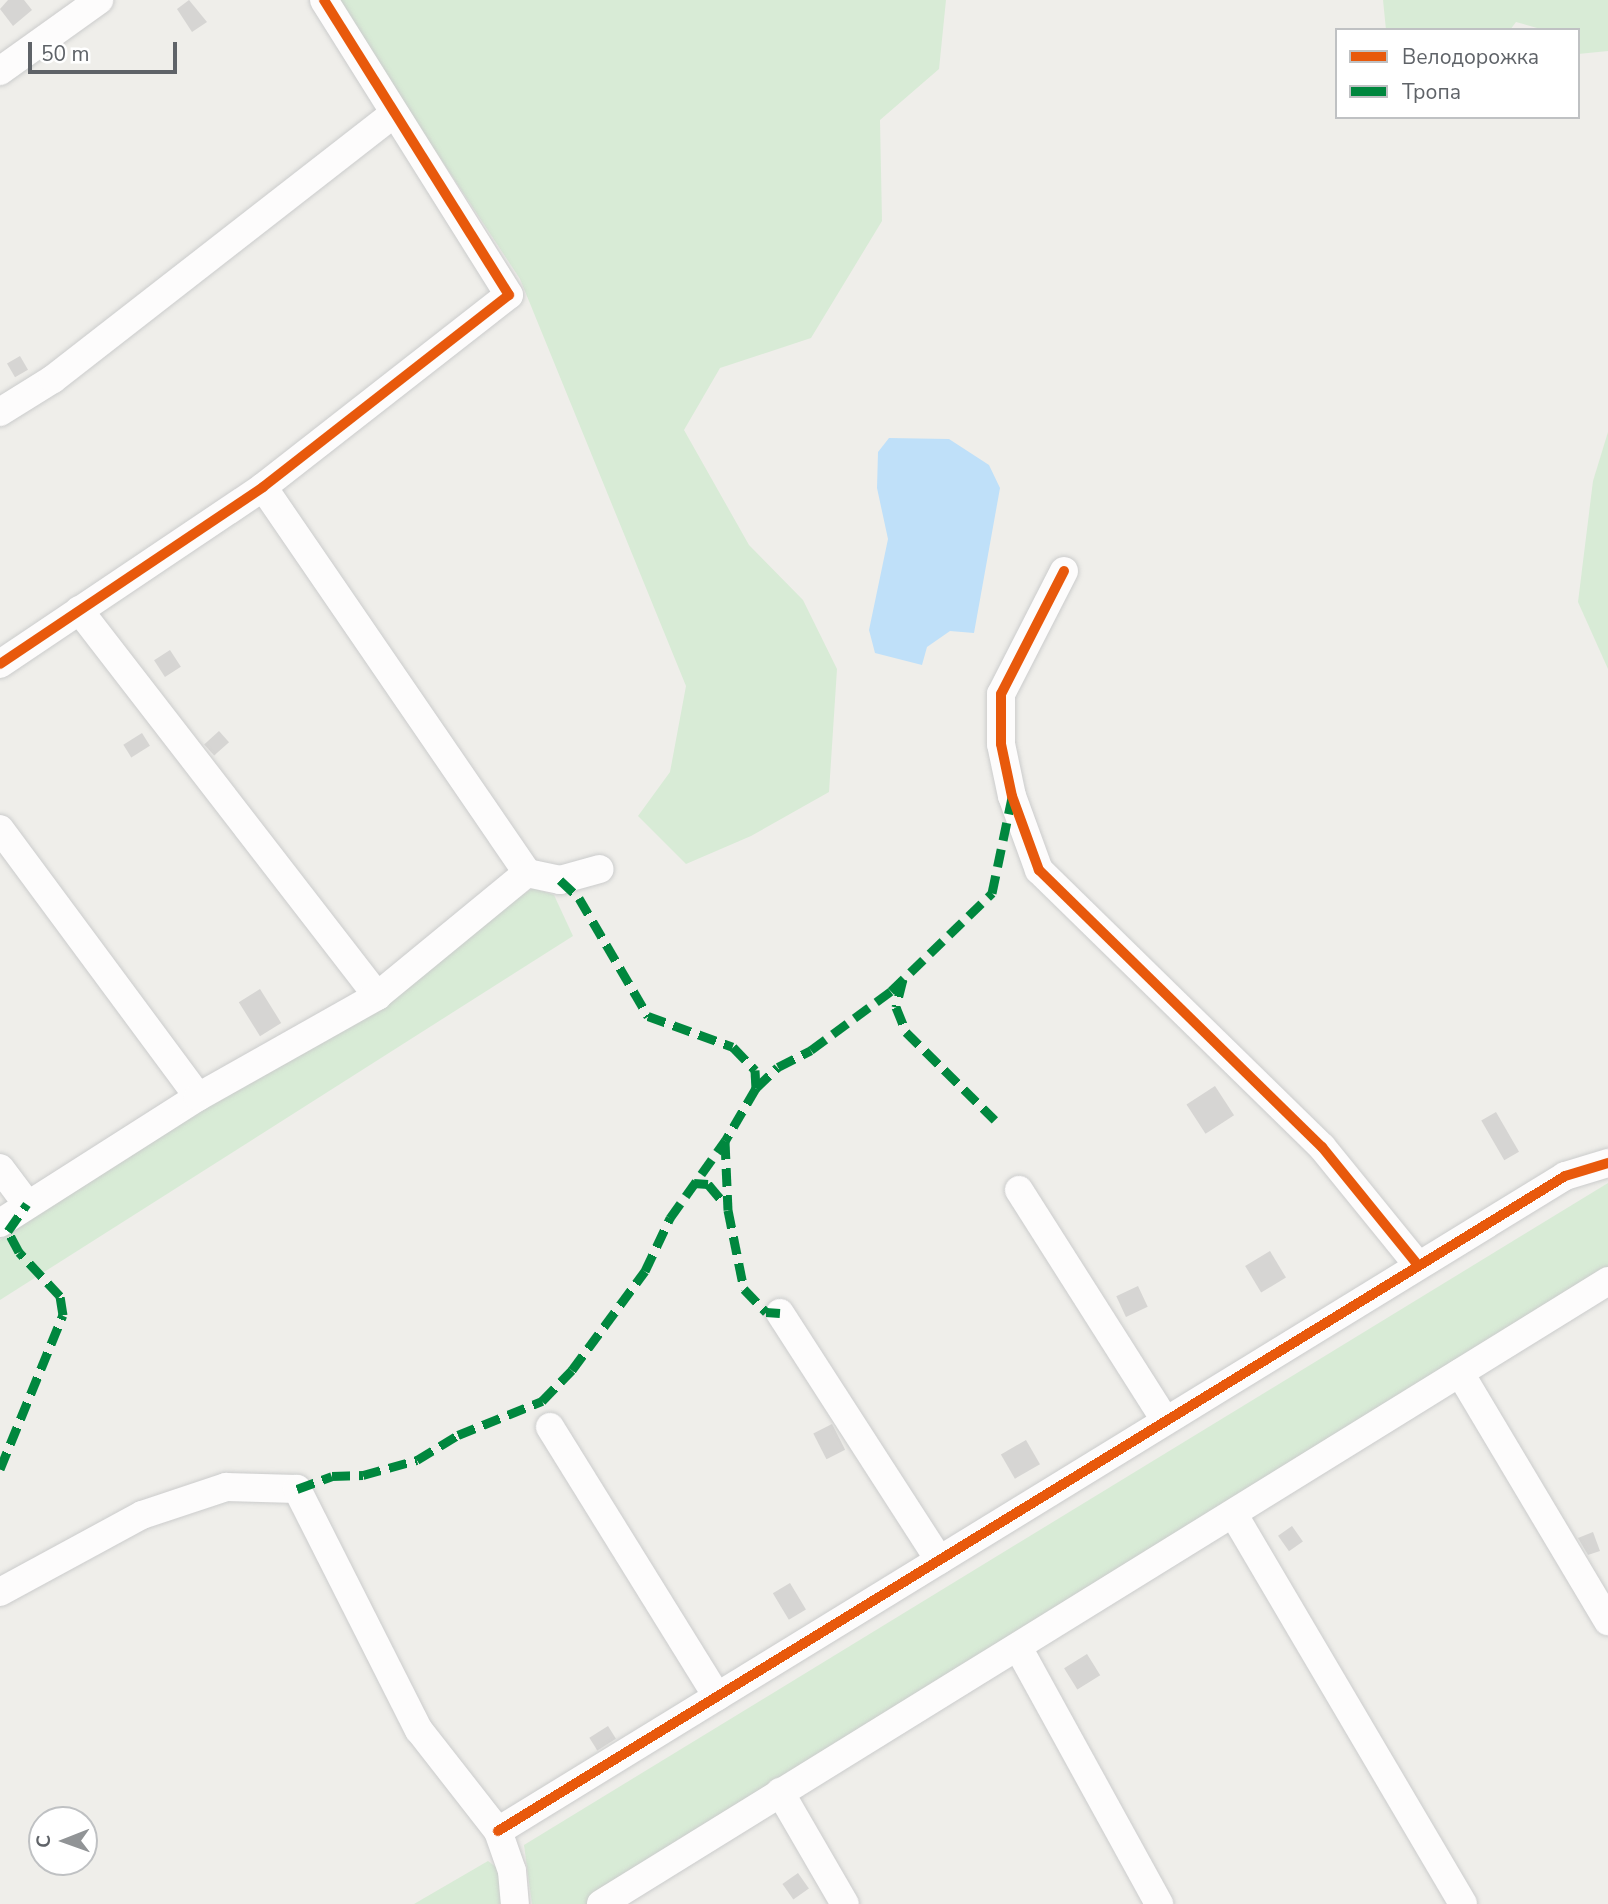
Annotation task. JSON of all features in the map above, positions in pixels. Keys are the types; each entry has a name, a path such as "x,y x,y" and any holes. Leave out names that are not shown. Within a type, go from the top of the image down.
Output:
{"street":[{"path":"0,71 99,0"},
{"path":"0,664 262,487 509,295 393,114 324,0"},
{"path":"0,412 52,379 393,114"},
{"path":"262,487 527,873 560,880 600,869"},
{"path":"1064,571 1001,694 1004,757 1039,870 1322,1147 1418,1265"},
{"path":"79,610 377,996"},
{"path":"0,829 198,1097"},
{"path":"0,1223 198,1097 377,996 527,873"},
{"path":"498,1831 1565,1176 1608,1163"},
{"path":"0,1168 27,1204"},
{"path":"1019,1190 1165,1420"},
{"path":"601,1904 780,1792 1018,1649 1608,1282"},
{"path":"780,1313 939,1560"},
{"path":"1460,1373 1608,1621"},
{"path":"550,1427 717,1696"},
{"path":"0,1592 142,1515 226,1488 297,1489 419,1730 498,1831 512,1871 515,1904"},
{"path":"1234,1515 1463,1904"},
{"path":"1018,1649 1159,1904"},
{"path":"780,1792 845,1904"}],"green space":[{"path":"336,0 946,0 939,69 880,120 882,221 811,338 720,368 684,430 749,545 803,600 837,669 829,792 751,836 686,864 638,816 670,772 686,686 520,279"},
{"path":"1383,0 1608,0 1608,51 1580,54 1580,28 1537,28 1516,22 1512,28 1386,28"},
{"path":"1608,432 1608,669 1578,602 1593,481"},
{"path":"533,888 554,895 573,936 0,1300 0,1240"},
{"path":"1608,1183 1608,1278 589,1904 532,1904 524,1845"},
{"path":"488,1861 505,1874 508,1904 414,1904"}],"water":[{"path":"889,438 949,439 989,465 1000,488 974,633 950,631 927,647 922,665 875,653 869,630 888,539 877,488 878,452"}],"building":[{"path":"8,0 24,0 32,10 13,26 0,9"},
{"path":"189,0 207,22 192,32 177,9"},
{"path":"20,356 28,370 15,377 7,364"},
{"path":"170,650 181,667 165,677 154,660"},
{"path":"219,731 229,742 214,756 204,744"},
{"path":"142,733 150,746 131,757 123,745"},
{"path":"260,989 281,1023 260,1036 239,1002"},
{"path":"1215,1086 1234,1115 1206,1134 1186,1105"},
{"path":"1496,1112 1519,1152 1504,1160 1481,1120"},
{"path":"1270,1251 1286,1278 1261,1293 1245,1266"},
{"path":"1138,1286 1148,1307 1126,1317 1116,1296"},
{"path":"832,1424 845,1450 826,1459 813,1434"},
{"path":"1026,1440 1040,1464 1015,1479 1001,1454"},
{"path":"1292,1526 1303,1542 1289,1551 1278,1536"},
{"path":"1593,1532 1600,1551 1588,1555 1578,1538"},
{"path":"790,1583 806,1610 789,1620 773,1593"},
{"path":"1087,1654 1100,1675 1077,1690 1064,1668"},
{"path":"608,1726 616,1739 597,1750 589,1738"},
{"path":"798,1873 809,1889 793,1899 782,1884"}],"marked path":[{"path":"756,1088 778,1067 811,1050 891,991 992,893 1012,797"},
{"path":"560,880 579,898 648,1016 733,1047 755,1070 756,1088 725,1141 728,1210 744,1289 766,1312 780,1313"},
{"path":"903,979 896,1007 906,1032 995,1120"},
{"path":"297,1489 332,1476 363,1475 417,1460 458,1435 542,1401 572,1370 645,1271 670,1218 725,1141"},
{"path":"694,1183 708,1184 725,1204"},
{"path":"0,1469 63,1315 60,1296 19,1252 8,1231 27,1204"}],"cycle path":[{"path":"0,664 263,487 509,295 324,0"},
{"path":"1064,571 1001,694 1001,744 1012,796 1039,870 1322,1147 1418,1265"},
{"path":"498,1831 1565,1176 1608,1163"}]}
